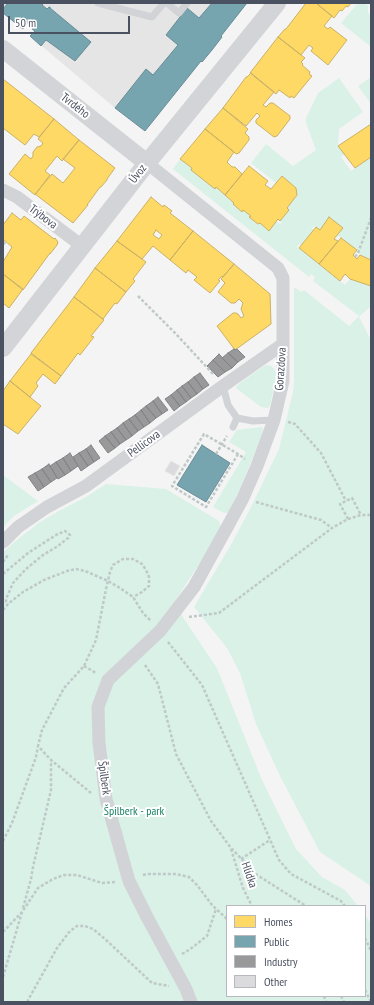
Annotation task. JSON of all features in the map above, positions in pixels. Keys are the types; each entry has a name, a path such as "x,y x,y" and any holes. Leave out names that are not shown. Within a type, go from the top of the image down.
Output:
{"main road":[{"name":"Úvoz","path":"3,348 147,163 277,3"},
{"name":"Tvrdého","path":"3,49 147,163"}],"street":[{"name":"Gorazdova","path":"147,163 278,268 283,278 283,381 279,420 242,498 194,587 160,631"},
{"name":"Trýbova","path":"3,190 17,197 82,246"},
{"name":"Pellicova","path":"3,542 18,527 47,507 86,486 223,386 284,344"},
{"name":"Špilberk","path":"160,631 108,680 98,707 99,743 106,799 129,881 186,989 191,1002"}],"lane":[{"path":"98,3 152,17 164,3"},
{"path":"167,3 179,13 187,3"},
{"path":"223,386 228,405 237,418 253,421 279,420"},
{"path":"233,426 237,418"}],"path":[{"path":"355,257 358,253 371,218"},
{"path":"138,296 223,386"},
{"path":"279,420 295,424 321,453 346,501"},
{"path":"238,454 206,507 172,486 183,472 204,434 222,444 238,454 257,466"},
{"path":"216,454 225,439"},
{"path":"242,498 321,520 332,528"},
{"path":"348,519 340,504 352,498 361,516"},
{"path":"173,614 182,618 219,613 332,528 348,519 371,515"},
{"path":"3,574 28,553 56,535 65,531 70,535 63,542 43,555 26,569 13,583 6,599 8,604"},
{"path":"3,841 15,816 36,757 42,730 64,688 84,666 96,640 110,572 114,565 123,559 133,559 142,564 149,578 149,586 133,597"},
{"path":"3,610 8,604 24,592 44,580 76,569 85,571 108,581 133,597 143,613 160,631 202,685 279,860 291,874 342,901 344,905"},
{"path":"137,653 158,684 176,754 211,821 231,848 257,875 304,905"},
{"path":"38,746 51,760 91,793 106,799"},
{"path":"3,977 31,880 51,790 51,760"},
{"path":"241,859 270,840"},
{"name":"Hlídka","path":"231,848 243,888 252,905"},
{"path":"170,960 189,950 207,936 216,909"},
{"path":"3,932 22,912"},
{"path":"27,1002 57,948 70,931 77,926 85,926 92,929 106,939 152,983 186,989"},
{"path":"366,940 371,951"},
{"path":"366,992 371,1002"}],"shaded area":[{"path":"3,3 247,3 202,62 115,108 30,36 34,31 32,29 34,26 28,22 23,29 3,13"}],"green space":[{"path":"358,3 364,3 368,6 368,13 371,16 371,47 341,23"},
{"path":"371,77 371,104 358,86"},
{"path":"339,78 363,112 339,129 338,146 345,154 341,157 351,171 371,157 371,259 360,255 357,250 337,235 329,218 320,230 314,226 312,229 314,230 301,245 299,244 297,247 345,285 350,279 371,286 371,306 359,317 371,340 371,886 320,852 280,776 256,724 240,673 227,648 194,607 233,541 279,449 293,392 294,287 301,292 304,290 349,326 359,316 313,281 315,277 311,274 309,277 173,169 180,159 215,189 216,187 241,211 243,210 251,216 249,217 258,224 260,223 269,230 276,221 280,224 282,222 280,221 287,208 297,195 296,188 282,176 276,183 251,163 266,144 293,166 316,150 306,123 306,118 318,93"},
{"path":"267,365 271,366 276,373 274,388 268,408 261,407 236,388 240,383"},
{"path":"263,428 261,437 242,484 229,511 224,513 213,507 246,452 229,442 237,430"},
{"path":"3,475 38,501 14,516 3,527"},
{"name":"Špilberk - park","path":"106,484 166,489 219,521 221,527 207,552 175,601 184,619 217,668 262,780 296,849 322,877 345,890 357,905 226,905 226,997 366,997 366,916 371,924 371,1002 3,1002 3,552 40,522 86,497"}],"building: Homes":[{"path":"306,3 316,3 332,16 324,26 328,29 330,27 347,40 328,65 311,51 313,48 309,45 301,55 278,37"},
{"path":"316,3 351,3 342,11 340,10 334,18"},
{"path":"278,37 305,58 301,62 303,64 302,65 310,72 309,74 312,76 294,98 291,96 290,98 279,90 276,94 250,73"},
{"path":"251,73 274,92 263,105 266,107 270,103 273,103 290,116 290,119 277,136 274,137 256,123 256,120 260,116 257,113 246,126 223,108 246,77"},
{"path":"3,79 54,119 39,137 34,134 25,145 3,128"},
{"path":"223,108 248,129 245,133 249,137 249,140 239,153 236,154 205,129"},
{"path":"54,119 79,140 62,161 57,156 45,171 50,175 35,195 9,174 25,154 31,159 33,152 43,143 38,139"},
{"path":"371,124 371,157 355,168 338,146"},
{"path":"205,129 234,152 227,162 242,174 225,195 191,170 192,168 180,159"},
{"path":"79,140 115,168 73,223 35,194 52,174 63,183 75,168 63,159"},
{"path":"249,166 268,181 265,185 271,189 282,176 296,188 297,195 287,208 289,210 280,221 278,219 269,231 260,223 258,224 249,217 251,216 243,210 242,212 225,195"},
{"path":"151,197 163,207 164,205 172,211 170,213 193,231 170,260 153,246 142,259 117,241","holes":["156,230 162,235 159,239 153,235"]},
{"path":"12,213 21,220 24,216 54,239 55,238 58,242 23,290 3,274 3,262 12,247 3,239 3,225"},
{"path":"329,217 343,228 334,239 338,241 319,264 299,248 316,227 320,230"},
{"path":"193,231 234,264 223,277 222,276 218,280 220,281 210,293 194,280 197,277 188,270 186,273 170,260"},
{"path":"341,238 357,250 353,255 357,259 360,255 371,260 371,286 350,279 345,274 340,281 319,264"},
{"path":"117,241 146,262 133,279 135,281 126,292 95,268"},
{"path":"234,264 270,294 271,324 235,350 217,326 233,313 238,314 241,318 244,316 241,309 243,303 239,299 235,303 231,303 218,292 225,283 221,279"},
{"path":"95,268 126,292 117,304 115,303 103,319 74,297"},
{"path":"3,274 23,289 9,308 3,303"},
{"path":"74,297 104,320 91,336 94,337 80,355 78,353 61,376 31,353"},
{"path":"31,354 61,376 55,384 43,374 36,383 38,386 30,397 10,381"},
{"path":"10,381 41,406 18,434 3,424 3,391"}],"building: Public":[{"path":"8,3 44,3 42,5 47,9 50,7 91,42 75,61 46,40 41,46 30,36 35,31 32,29 34,26 28,22 23,29 3,13 3,9"},
{"path":"212,3 247,3 212,50 202,62 201,61 145,131 115,108 146,69 153,75 178,45 166,35 187,8 199,18"},
{"path":"202,445 230,463 206,502 177,485"}],"building: Industry":[{"path":"234,349 237,349 245,357 238,362 228,353"},
{"path":"228,353 238,362 232,368 222,358"},
{"path":"219,354 232,368 225,372 213,360"},
{"path":"213,360 225,372 218,377 207,366"},
{"path":"200,373 209,385 203,389 194,377"},
{"path":"194,377 203,389 197,394 188,382"},
{"path":"188,382 197,394 191,398 182,386"},
{"path":"182,386 191,398 186,402 177,390"},
{"path":"177,390 186,402 180,406 171,395"},
{"path":"171,395 180,406 174,411 165,399"},
{"path":"158,397 168,410 162,414 153,401"},
{"path":"153,401 162,414 156,418 146,406"},
{"path":"146,406 156,418 150,423 141,410"},
{"path":"141,410 150,423 144,427 135,415"},
{"path":"135,415 144,427 138,431 129,419"},
{"path":"129,419 138,431 132,436 123,423"},
{"path":"123,423 132,436 126,440 117,428"},
{"path":"117,428 126,440 120,444 111,432"},
{"path":"111,432 120,444 115,448 105,436"},
{"path":"105,436 115,448 108,453 99,441"},
{"path":"91,445 100,458 94,462 86,449"},
{"path":"86,449 94,462 88,466 79,453"},
{"path":"70,453 78,466 71,471 63,458"},
{"path":"79,453 88,466 81,471 73,457"},
{"path":"63,458 71,471 65,475 56,462"},
{"path":"56,462 65,475 58,479 50,466"},
{"path":"49,464 57,478 51,482 42,469"},
{"path":"42,469 51,482 44,487 35,473"},
{"path":"35,473 44,487 38,491 28,477"}],"building: Other":[{"path":"171,461 180,466 174,476 165,471"}]}
